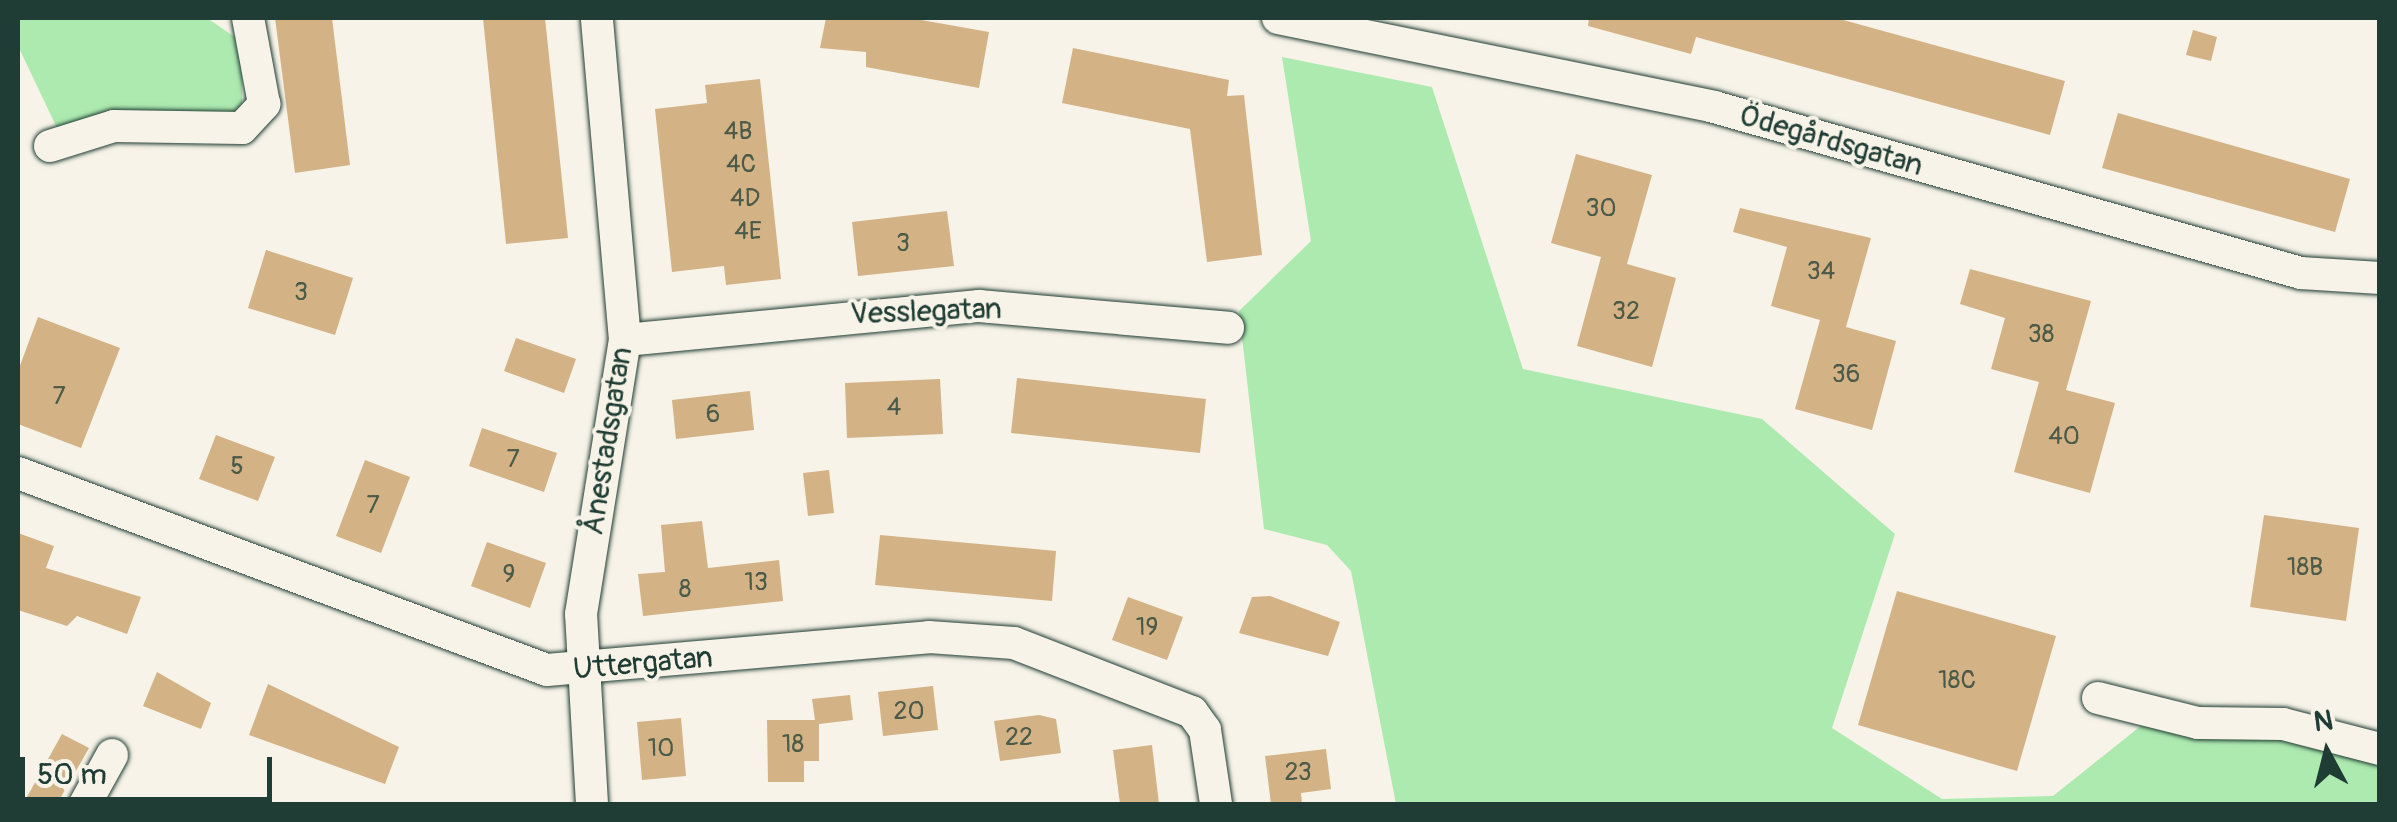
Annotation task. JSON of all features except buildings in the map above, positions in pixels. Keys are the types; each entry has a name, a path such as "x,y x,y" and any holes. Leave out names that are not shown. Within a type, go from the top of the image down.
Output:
{"street":[{"path":"50,146 114,126 242,128 264,104 248,18"},
{"name":"Ånestadsgatan","path":"592,804 578,672 625,340 598,18"},
{"name":"Ödegårdsgatan","path":"1278,18 1714,107 2302,273 2380,278"},
{"name":"Vesslegatan","path":"625,340 978,306 1228,328"},
{"name":"Uttergatan","path":"18,473 547,670 578,672 930,638 1014,644 1192,712 1204,730 1216,804"},
{"path":"2098,698 2198,723 2283,724 2380,749"},
{"path":"84,804 112,755"}],"green space":[{"path":"18,18 207,18 242,42 242,106 228,115 57,128 18,46"},
{"path":"1282,57 1432,87 1523,369 1762,419 1895,534 1832,728 1942,799 2053,796 2147,721 2280,733 2379,763 2379,804 1396,804 1351,571 1327,545 1264,529 1239,311 1311,241"}]}
